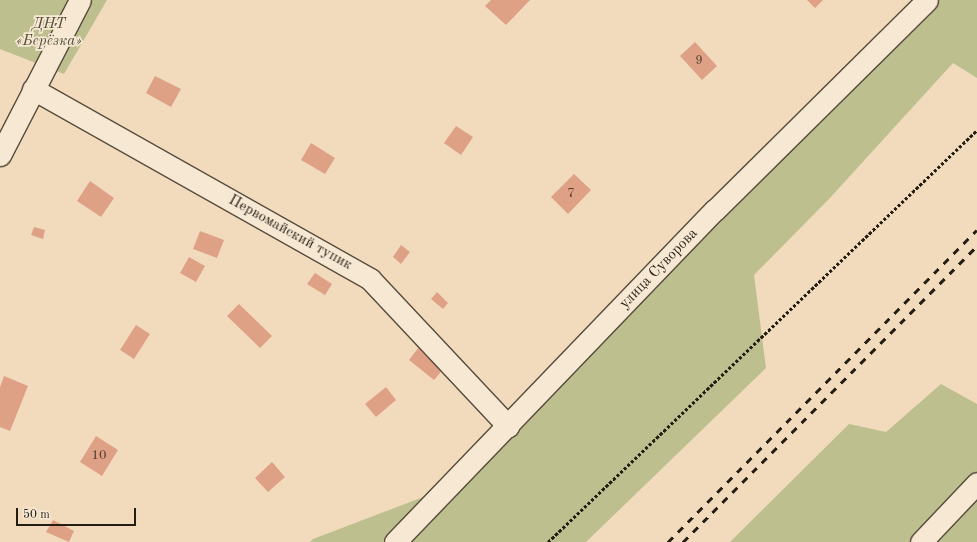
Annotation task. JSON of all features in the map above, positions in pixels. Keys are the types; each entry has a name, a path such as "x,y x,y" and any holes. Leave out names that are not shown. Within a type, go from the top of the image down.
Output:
{"street":[{"path":"0,155 80,0"},
{"name":"улица Суворова","path":"395,542 715,210 927,0"},
{"name":"Первомайский тупик","path":"33,89 370,278 508,426"},
{"path":"921,542 974,491"}],"path":[{"path":"548,542 977,130"}],"green space":[{"name":"ДНТ «Берёзка»","path":"0,0 107,0 64,74 0,49"},
{"path":"935,0 977,0 977,78 953,63 829,199 754,275 766,368 586,542 310,542 313,539 439,491"},
{"path":"941,384 977,404 977,542 730,542 849,424 886,432"}],"building":[{"path":"491,0 530,0 506,25 485,6"},
{"path":"807,0 823,0 815,8"},
{"path":"695,42 717,66 702,80 680,56"},
{"path":"155,76 181,89 171,107 146,93"},
{"path":"456,126 473,137 461,155 444,143"},
{"path":"311,143 335,158 325,174 301,160"},
{"path":"574,174 591,190 568,214 551,197"},
{"path":"90,181 114,198 101,217 77,201"},
{"path":"34,227 45,230 43,239 31,235"},
{"path":"200,231 224,240 217,258 193,249"},
{"path":"401,245 410,252 401,264 393,257"},
{"path":"189,257 205,266 196,282 180,273"},
{"path":"315,273 332,284 325,295 307,284"},
{"path":"437,292 448,303 443,309 431,299"},
{"path":"239,304 272,336 260,348 227,316"},
{"path":"136,325 150,334 134,359 120,350"},
{"path":"419,347 444,368 434,380 409,360"},
{"path":"4,376 28,386 10,431 0,427 0,387"},
{"path":"386,387 396,400 376,417 365,404"},
{"path":"96,436 118,450 102,476 80,462"},
{"path":"272,462 285,477 268,492 255,478"},
{"path":"53,520 74,531 69,542 46,532"}],"railway":[{"path":"668,542 977,230"},
{"path":"683,542 977,246"}]}
